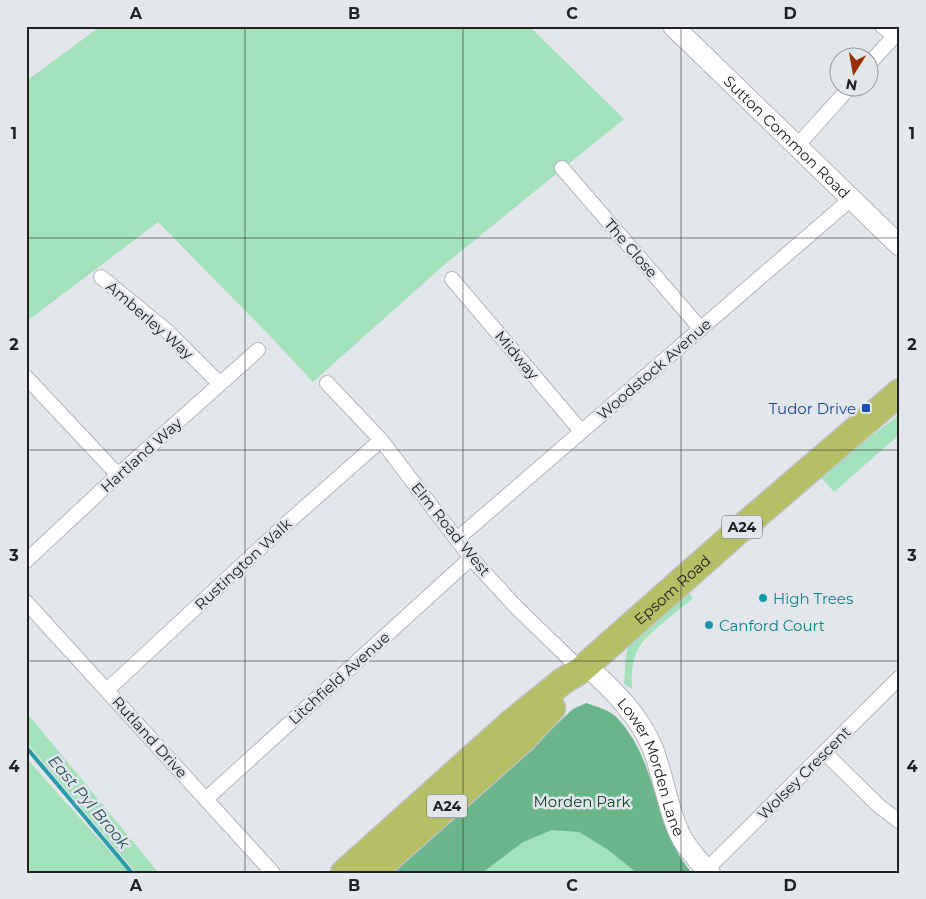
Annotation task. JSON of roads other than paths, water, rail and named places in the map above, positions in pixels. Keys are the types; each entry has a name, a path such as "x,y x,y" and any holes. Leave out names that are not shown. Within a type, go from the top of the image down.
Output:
{"highway":[{"name":"Epsom Road","path":"344,873 509,725 563,681 584,668 738,531 900,392"},
{"name":"Epsom Road","path":"372,873 522,740 571,689 584,668"}],"main road":[{"name":"Sutton Common Road","path":"673,26 900,246"},
{"name":"Lower Morden Lane","path":"584,668 617,696 645,732 657,760 682,838 694,856 709,871"}],"street":[{"path":"878,54 897,33 882,26"},
{"path":"796,147 840,98"},
{"name":"The Close","path":"562,168 700,329"},
{"name":"Woodstock Avenue","path":"457,539 850,199"},
{"name":"Amberley Way","path":"101,277 168,330 220,384"},
{"name":"Midway","path":"452,279 582,431"},
{"name":"Hartland Way","path":"26,561 118,475 258,350"},
{"path":"26,377 118,475"},
{"name":"Elm Road West","path":"328,383 381,440 471,558 516,607 584,668"},
{"name":"Rustington Walk","path":"107,690 286,524 381,440"},
{"name":"Litchfield Avenue","path":"206,799 471,558"},
{"name":"Rutland Drive","path":"26,602 273,873"},
{"name":"Wolsey Crescent","path":"709,871 900,676"},
{"path":"825,753 879,806 900,822"}],"waterway":[{"name":"East Pyl Brook","path":"26,747 132,873"}],"place":[{"name":"Tudor Drive","path":"866,408"},
{"name":"High Trees","path":"763,598"},
{"name":"Canford Court","path":"709,625"}],"park label":[{"name":"Morden Park","path":"582,801"}]}
